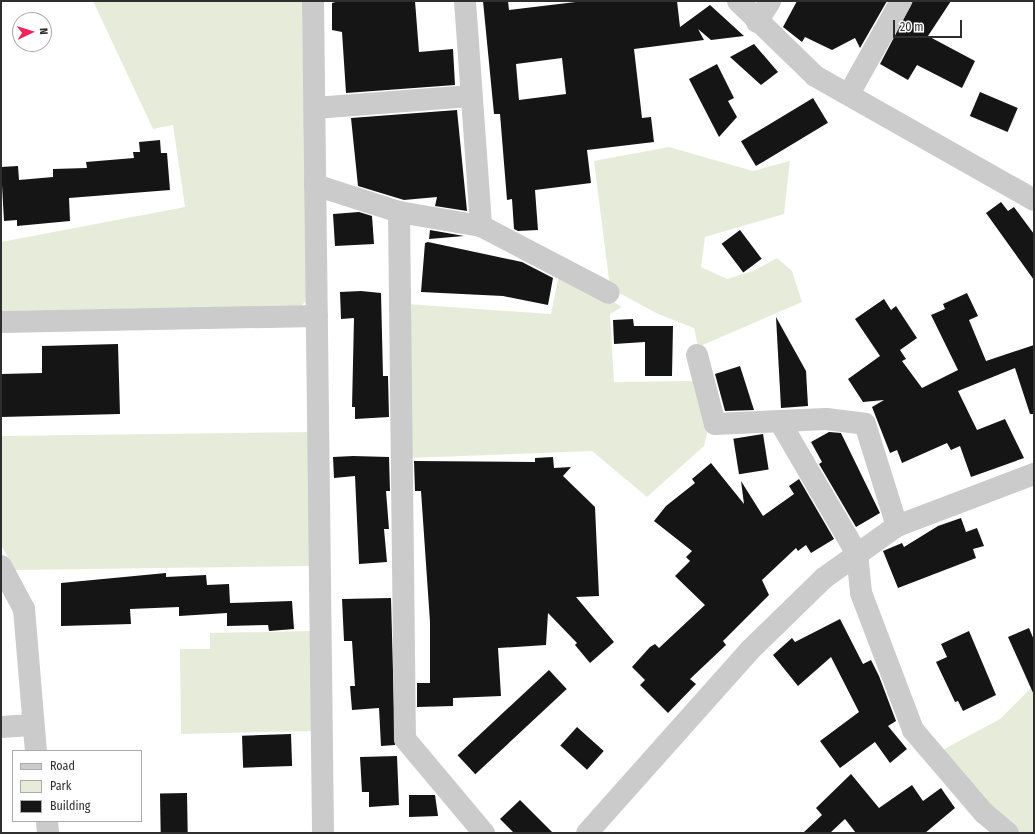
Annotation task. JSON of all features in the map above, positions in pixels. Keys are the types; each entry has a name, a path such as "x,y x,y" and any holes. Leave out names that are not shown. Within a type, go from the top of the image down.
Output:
{"street":[{"path":"313,1 323,833"},
{"path":"465,1 481,226"},
{"path":"738,1 757,22 815,76 1034,200"},
{"path":"757,22 770,1"},
{"path":"849,94 901,1"},
{"path":"314,108 471,96"},
{"path":"315,185 399,212 481,226 609,293"},
{"path":"399,212 405,739 484,833"},
{"path":"1,322 317,316"},
{"path":"697,355 715,424 826,419 865,424 897,526"},
{"path":"780,422 857,554 861,593 913,730 984,813 1008,833"},
{"path":"587,833 750,650 824,578 897,526 1034,474"},
{"path":"1,566 24,608 31,725 36,750"},
{"path":"1,727 31,725"},
{"path":"47,822 48,833"}],"green space":[{"path":"93,1 302,1 307,300 301,306 1,311 1,242 185,207 173,125 153,129"},
{"path":"669,147 753,171 790,161 784,214 705,237 701,267 727,279 753,271 777,258 792,271 802,302 698,347 694,328 658,314 610,288 594,161"},
{"path":"560,269 622,307 610,314 614,382 697,381 709,424 704,446 647,497 592,451 409,458 407,304 551,314"},
{"path":"308,432 310,566 15,570 1,545 1,436"},
{"path":"312,631 314,731 181,734 180,649 210,649 210,633"},
{"path":"1034,685 1034,833 1014,833 935,754 1000,719"}],"building":[{"path":"339,1 415,1 419,52 453,49 455,85 346,93 342,32 332,30 332,3"},
{"path":"483,1 508,1 509,10 584,1 677,1 680,27 710,5 744,36 711,40 698,29 704,40 634,49 642,118 651,117 654,142 587,150 591,183 535,190 538,230 518,231 514,229 512,199 507,200 500,114 494,114","holes":["562,58 566,94 519,100 516,64"]},
{"path":"797,1 887,1 860,48 855,38 832,50 805,37 802,42 783,27"},
{"path":"913,1 951,1 928,36 975,61 962,88 917,65 908,80 880,64"},
{"path":"754,44 778,72 761,85 730,57"},
{"path":"717,64 734,98 728,101 737,117 719,137 689,79"},
{"path":"980,92 1018,108 1008,132 970,116"},
{"path":"813,98 828,123 756,166 741,141"},
{"path":"457,110 467,211 435,206 437,197 404,200 358,186 351,118"},
{"path":"160,140 161,153 167,153 170,190 69,198 70,221 17,226 17,220 4,221 1,167 18,166 19,180 53,177 53,169 87,168 86,162 134,158 133,152 140,152 139,142"},
{"path":"1001,202 1008,211 1014,207 1034,234 1034,280 986,213"},
{"path":"359,212 372,216 374,244 335,246 333,214"},
{"path":"430,230 464,236 429,239"},
{"path":"740,230 762,259 743,273 722,244"},
{"path":"428,242 522,262 553,278 548,305 503,296 421,292 425,243"},
{"path":"361,291 381,293 383,376 388,376 389,417 355,419 355,407 352,407 354,318 341,319 340,292"},
{"path":"967,293 978,316 969,320 986,361 1034,345 1034,414 1030,414 1015,368 958,391 977,430 1005,419 1024,458 971,477 960,446 951,450 947,443 902,463 897,450 890,453 872,407 884,400 863,402 848,379 880,356 855,319 884,299 891,310 896,306 917,338 900,350 906,359 902,361 922,388 958,370 931,315 945,309 943,304"},
{"path":"776,317 806,371 808,406 781,408"},
{"path":"633,319 634,326 673,326 672,376 645,376 645,342 614,344 613,320"},
{"path":"118,344 120,414 1,417 1,374 42,373 42,346"},
{"path":"740,366 754,410 725,411 715,374"},
{"path":"829,432 841,433 880,513 856,527 819,464 822,462 811,442"},
{"path":"763,434 769,470 739,474 733,439"},
{"path":"333,457 389,457 390,491 386,491 389,529 384,529 387,562 359,564 355,476 334,478"},
{"path":"553,457 554,468 571,467 563,476 595,507 599,596 576,597 614,642 590,663 575,645 577,643 548,613 546,645 498,648 501,696 453,698 453,706 417,707 417,683 430,683 430,622 421,491 415,491 414,461 535,462 535,458"},
{"path":"711,463 744,504 741,481 763,516 794,494 789,486 799,479 834,539 811,553 806,545 798,551 796,548 762,580 769,595 723,641 726,645 690,679 696,684 668,713 640,685 645,680 632,667 650,647 655,644 659,648 705,605 675,576 690,561 686,557 692,551 654,521 666,506 695,483 692,479"},
{"path":"961,518 966,532 977,528 984,546 973,549 976,558 898,588 883,551 902,543 904,547 938,526"},
{"path":"166,573 166,577 206,575 207,585 229,584 230,603 292,601 294,629 269,631 268,625 227,626 227,613 179,616 179,607 130,609 131,624 61,626 61,583"},
{"path":"391,598 395,745 381,746 379,708 352,710 350,686 355,686 352,641 344,641 342,599"},
{"path":"840,619 863,664 871,660 879,676 896,721 888,726 907,749 890,763 875,742 840,768 820,741 859,712 831,657 798,686 773,655 792,638 795,642"},
{"path":"1029,628 1034,640 1034,695 1008,637"},
{"path":"969,631 996,695 963,711 958,701 955,702 936,662 947,657 941,644"},
{"path":"549,670 567,689 475,774 458,755"},
{"path":"577,727 604,751 587,770 560,746"},
{"path":"291,734 292,766 243,768 242,736"},
{"path":"397,756 399,805 369,807 369,792 362,792 360,757"},
{"path":"851,774 879,808 912,785 923,801 941,788 955,808 925,833 856,833 845,819 830,833 803,833 822,815 816,808"},
{"path":"160,793 187,793 188,833 161,833"},
{"path":"409,795 435,795 438,816 409,817"},
{"path":"520,800 553,833 514,833 500,819"}]}
